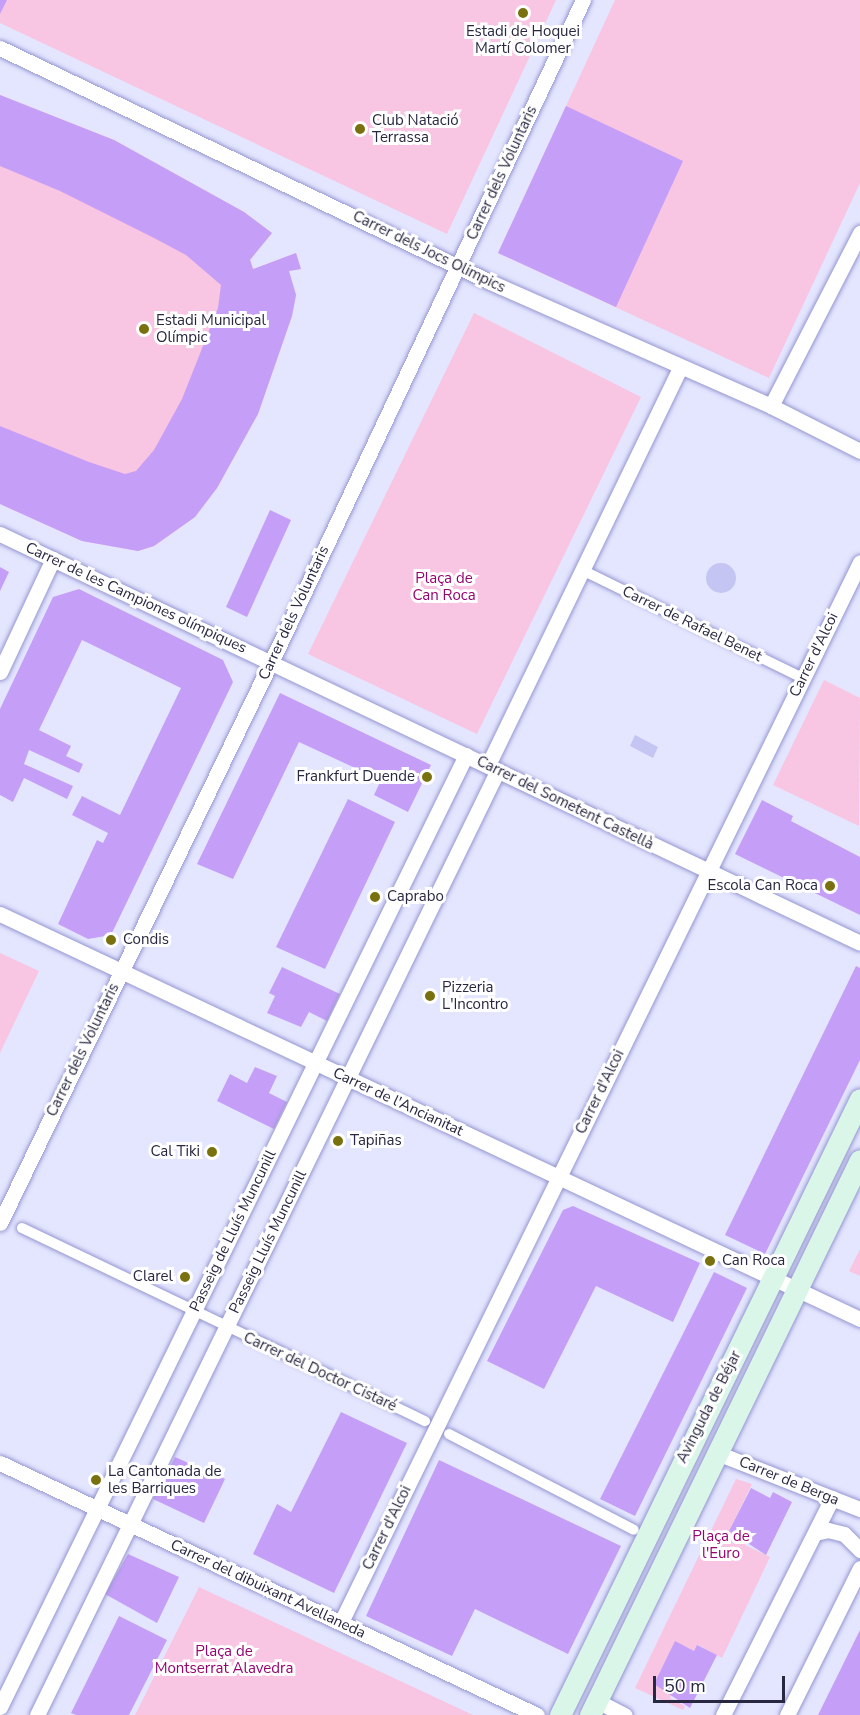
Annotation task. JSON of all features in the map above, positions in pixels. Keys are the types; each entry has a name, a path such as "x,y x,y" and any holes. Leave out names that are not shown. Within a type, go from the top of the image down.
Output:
{"main road":[{"name":"Avinguda de Béjar","path":"560,1715 860,1099"},
{"name":"Avinguda de Béjar","path":"594,1708 860,1160"}],"street":[{"name":"Carrer dels Voluntaris","path":"0,1222 271,661 583,0"},
{"name":"Carrer dels Jocs Olimpics","path":"0,48 459,266 680,368 771,406 860,451"},
{"path":"771,406 860,233"},
{"path":"493,767 582,570 680,368"},
{"name":"Carrer de les Campiones olímpiques","path":"0,534 271,661"},
{"path":"0,672 53,560"},
{"name":"Carrer d'Alcoi","path":"341,1622 860,561"},
{"name":"Carrer de Rafael Benet","path":"582,570 802,678"},
{"name":"Carrer del Sometent Castellà","path":"271,661 707,872 860,943"},
{"name":"Passeig de Lluís Muncunill","path":"0,1707 466,755"},
{"name":"Passeig Lluís Muncunill","path":"37,1715 347,1078 493,767"},
{"name":"Carrer de l'Ancianitat","path":"0,914 860,1319"},
{"name":"Carrer del Doctor Cistaré","path":"22,1228 193,1313 425,1422"},
{"path":"449,1434 634,1530"},
{"name":"Carrer de Berga","path":"717,1453 860,1509"},
{"name":"Carrer del dibuixant Avellaneda","path":"0,1463 129,1526 341,1622 537,1715"},
{"path":"723,1715 832,1498"},
{"path":"815,1533 828,1530 844,1534 860,1550"},
{"path":"787,1715 860,1568"},
{"path":"594,1708 625,1715"}],"green space":[{"name":"Club Natació Terrassa","path":"0,0 556,0 447,234 0,23"},
{"path":"615,0 860,0 860,183 769,378 498,253"},
{"name":"Estadi Municipal Olímpic","path":"0,95 114,140 244,212 272,233 250,259 253,269 296,253 301,269 289,271 296,295 292,316 258,414 217,488 195,517 154,546 138,551 82,541 0,504"},
{"name":"Plaça de Can Roca","path":"474,313 641,397 477,734 308,654"},
{"path":"824,680 860,698 859,826 773,785"},
{"path":"0,953 39,971 0,1053"},
{"path":"860,1249 860,1276 849,1271"},
{"name":"Plaça de l'Euro","path":"736,1479 752,1484 729,1531 747,1540 745,1545 770,1557 722,1658 698,1645 694,1651 675,1642 654,1684 672,1693 670,1698 685,1706 683,1710 635,1688"},
{"name":"Plaça de Montserrat Alavedra","path":"199,1587 473,1715 135,1715"}],"water":[{"path":"721,563 732,567 736,578 732,589 721,593 710,589 706,578 710,567"},
{"path":"635,735 658,747 653,758 630,746"}],"building":[{"path":"0,0 7,0 0,14"},
{"path":"0,95 114,140 244,212 272,233 250,260 253,269 296,253 301,269 289,271 296,295 292,316 258,414 217,488 195,517 154,546 138,551 82,541 0,504 0,426 125,474 136,471 154,450 182,399 218,308 221,285 186,255 60,191 0,166"},
{"path":"566,106 683,161 616,307 498,253"},
{"path":"270,510 291,520 247,617 226,607"},
{"path":"0,567 9,572 0,591"},
{"path":"79,589 223,660 233,682 111,935 88,939 58,924 97,840 103,843 108,833 72,815 82,796 120,815 181,688 82,640 39,730 71,746 66,756 83,764 79,773 29,750 24,764 73,786 67,799 24,778 13,802 0,795 0,709 53,597"},
{"path":"280,693 431,765 408,812 374,795 381,780 299,742 233,879 197,864"},
{"path":"348,799 395,822 325,969 276,947"},
{"name":"Escola Can Roca","path":"762,800 793,816 791,821 860,857 860,915 735,854"},
{"path":"856,966 860,968 860,1060 765,1254 725,1235"},
{"path":"282,967 340,994 327,1021 309,1012 301,1027 267,1013 275,996 269,993"},
{"path":"255,1067 277,1076 269,1093 287,1102 274,1129 217,1101 230,1074 247,1083"},
{"path":"573,1206 700,1263 673,1322 596,1286 544,1389 487,1361 563,1210"},
{"path":"714,1272 747,1288 635,1516 600,1499"},
{"path":"341,1412 407,1443 334,1593 253,1554 277,1504 291,1512"},
{"path":"175,1457 225,1479 204,1523 153,1499"},
{"path":"439,1460 621,1546 568,1654 475,1609 452,1656 366,1616"},
{"path":"751,1488 770,1498 773,1492 792,1502 766,1555 729,1531"},
{"path":"128,1554 179,1577 157,1623 105,1594"},
{"path":"119,1616 167,1640 129,1715 76,1715 71,1713"},
{"path":"860,1630 860,1715 818,1715"},
{"path":"675,1641 694,1651 697,1645 717,1655 690,1708 654,1684"}],"place":[{"name":"Estadi de Hoquei Martí Colomer","path":"523,13"},
{"name":"Club Natació Terrassa","path":"360,129"},
{"name":"Estadi Municipal Olímpic","path":"144,329"},
{"name":"Frankfurt Duende","path":"427,777"},
{"name":"Escola Can Roca","path":"830,886"},
{"name":"Caprabo","path":"375,897"},
{"name":"Condis","path":"111,940"},
{"name":"Pizzeria L'Incontro","path":"430,996"},
{"name":"Tapiñas","path":"338,1141"},
{"name":"Cal Tiki","path":"212,1152"},
{"name":"Can Roca","path":"710,1261"},
{"name":"Clarel","path":"185,1277"},
{"name":"La Cantonada de les Barriques","path":"96,1480"}]}
